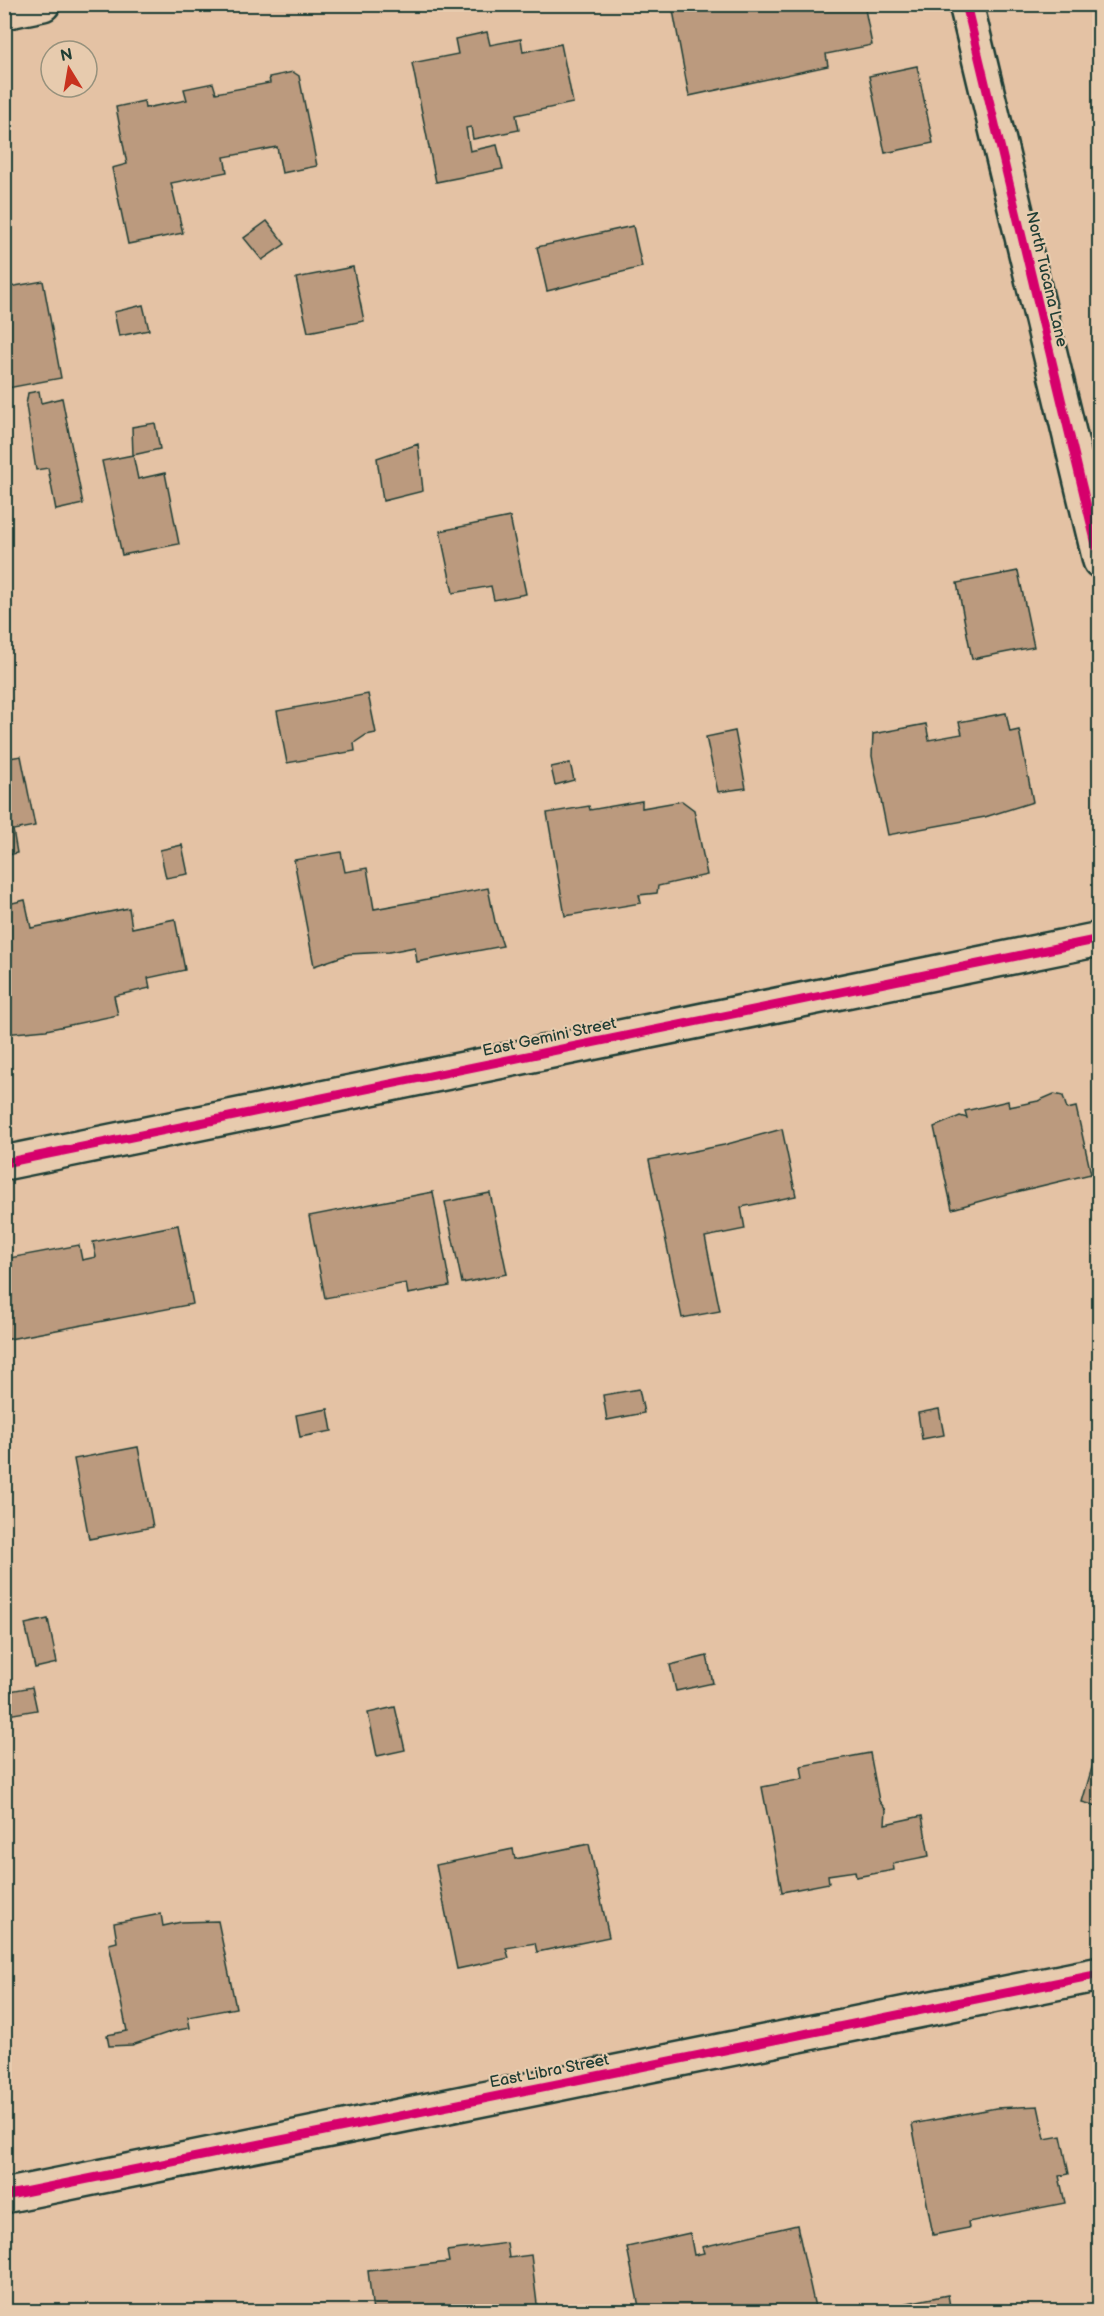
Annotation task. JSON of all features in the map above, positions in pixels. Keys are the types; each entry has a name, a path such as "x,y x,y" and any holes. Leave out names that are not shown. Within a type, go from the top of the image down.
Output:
{"street":[{"path":"4,12 43,4"},
{"name":"North Tucana Lane","path":"966,4 1100,561"},
{"name":"East Gemini Street","path":"4,1163 1100,939"},
{"name":"East Libra Street","path":"4,2196 1100,1974"}],"building":[{"path":"864,4 872,45 826,54 828,66 689,96 672,5"},
{"path":"487,32 490,45 521,39 523,52 561,44 573,103 516,115 519,130 473,139 471,127 466,128 470,151 497,145 503,169 436,182 412,63 458,54 455,39"},
{"path":"917,66 933,143 885,153 869,76"},
{"path":"293,72 299,76 317,166 282,173 277,147 224,157 227,172 171,183 183,233 128,244 112,168 127,164 116,107 144,101 145,108 187,100 184,89 213,83 216,93 270,83 269,77"},
{"path":"267,221 285,244 262,260 244,238"},
{"path":"633,226 642,267 547,291 537,247"},
{"path":"353,267 364,321 308,332 296,278"},
{"path":"43,281 61,378 8,388 4,372 4,288"},
{"path":"143,305 149,330 119,336 114,312"},
{"path":"39,391 41,403 62,398 83,504 56,510 48,468 36,470 26,405 28,393"},
{"path":"155,423 160,449 133,455 132,427"},
{"path":"418,444 423,491 383,501 377,458"},
{"path":"133,455 138,479 165,473 179,544 122,555 102,461"},
{"path":"510,517 526,594 494,600 491,586 453,593 440,531"},
{"path":"1018,571 1034,647 972,659 957,583"},
{"path":"368,694 376,733 366,735 354,743 355,751 287,763 277,711"},
{"path":"1006,713 1010,732 1019,730 1033,802 985,817 888,835 872,756 873,734 926,724 929,740 962,734 959,722"},
{"path":"735,731 746,788 718,792 706,737"},
{"path":"21,756 35,826 13,830 17,853 4,856 4,759"},
{"path":"570,763 574,780 555,785 551,767"},
{"path":"642,801 642,808 682,801 694,810 707,875 658,886 657,893 639,895 641,903 565,916 547,813 589,806 590,810"},
{"path":"182,845 188,874 166,878 160,850"},
{"path":"341,852 345,872 367,868 374,909 488,888 503,946 417,962 415,947 389,952 349,954 314,966 294,860"},
{"path":"25,900 31,928 129,908 132,928 175,919 185,970 148,978 150,988 114,996 118,1015 46,1030 4,1034 4,905"},
{"path":"1054,1094 1063,1096 1067,1109 1076,1107 1091,1174 952,1209 934,1127 960,1116 967,1118 965,1111 1008,1101 1009,1107 1038,1101"},
{"path":"782,1129 796,1196 741,1207 745,1229 705,1237 720,1311 682,1318 649,1160 724,1145"},
{"path":"433,1192 450,1286 408,1294 406,1283 325,1298 309,1216"},
{"path":"490,1193 507,1274 462,1283 445,1202"},
{"path":"178,1225 193,1304 4,1340 4,1259 79,1245 82,1260 96,1257 93,1242"},
{"path":"639,1389 644,1413 607,1420 603,1395"},
{"path":"328,1409 332,1431 300,1437 296,1415"},
{"path":"939,1409 944,1435 922,1439 918,1413"},
{"path":"138,1447 153,1527 89,1539 74,1459"},
{"path":"48,1619 57,1663 35,1668 25,1624"},
{"path":"707,1656 713,1683 676,1691 670,1665"},
{"path":"32,1687 37,1710 8,1715 4,1692"},
{"path":"395,1707 405,1750 377,1756 368,1713"},
{"path":"1100,1740 1100,1807 1082,1802"},
{"path":"870,1753 879,1801 886,1810 885,1824 922,1816 929,1856 893,1863 894,1870 856,1877 855,1871 828,1875 829,1883 782,1892 762,1787 803,1779 801,1766"},
{"path":"589,1844 609,1937 537,1952 535,1943 506,1948 509,1958 457,1969 436,1865 513,1849 515,1859"},
{"path":"161,1914 163,1926 181,1922 218,1921 236,2008 188,2017 190,2028 173,2031 132,2045 109,2046 107,2035 127,2031 109,1944 117,1942 114,1923"},
{"path":"1038,2106 1045,2139 1061,2136 1069,2174 1059,2176 1065,2203 968,2222 969,2228 933,2235 912,2124 996,2108"},
{"path":"797,2225 816,2312 640,2312 627,2247 690,2233 694,2255 704,2253 702,2247"},
{"path":"507,2243 509,2258 531,2255 538,2312 373,2312 368,2271 449,2262 447,2251"},
{"path":"948,2295 951,2312 904,2312 902,2304"}],"cycle path":[{"path":"966,4 1100,561"},
{"path":"4,1163 1100,939"},
{"path":"4,2196 1100,1974"}]}
